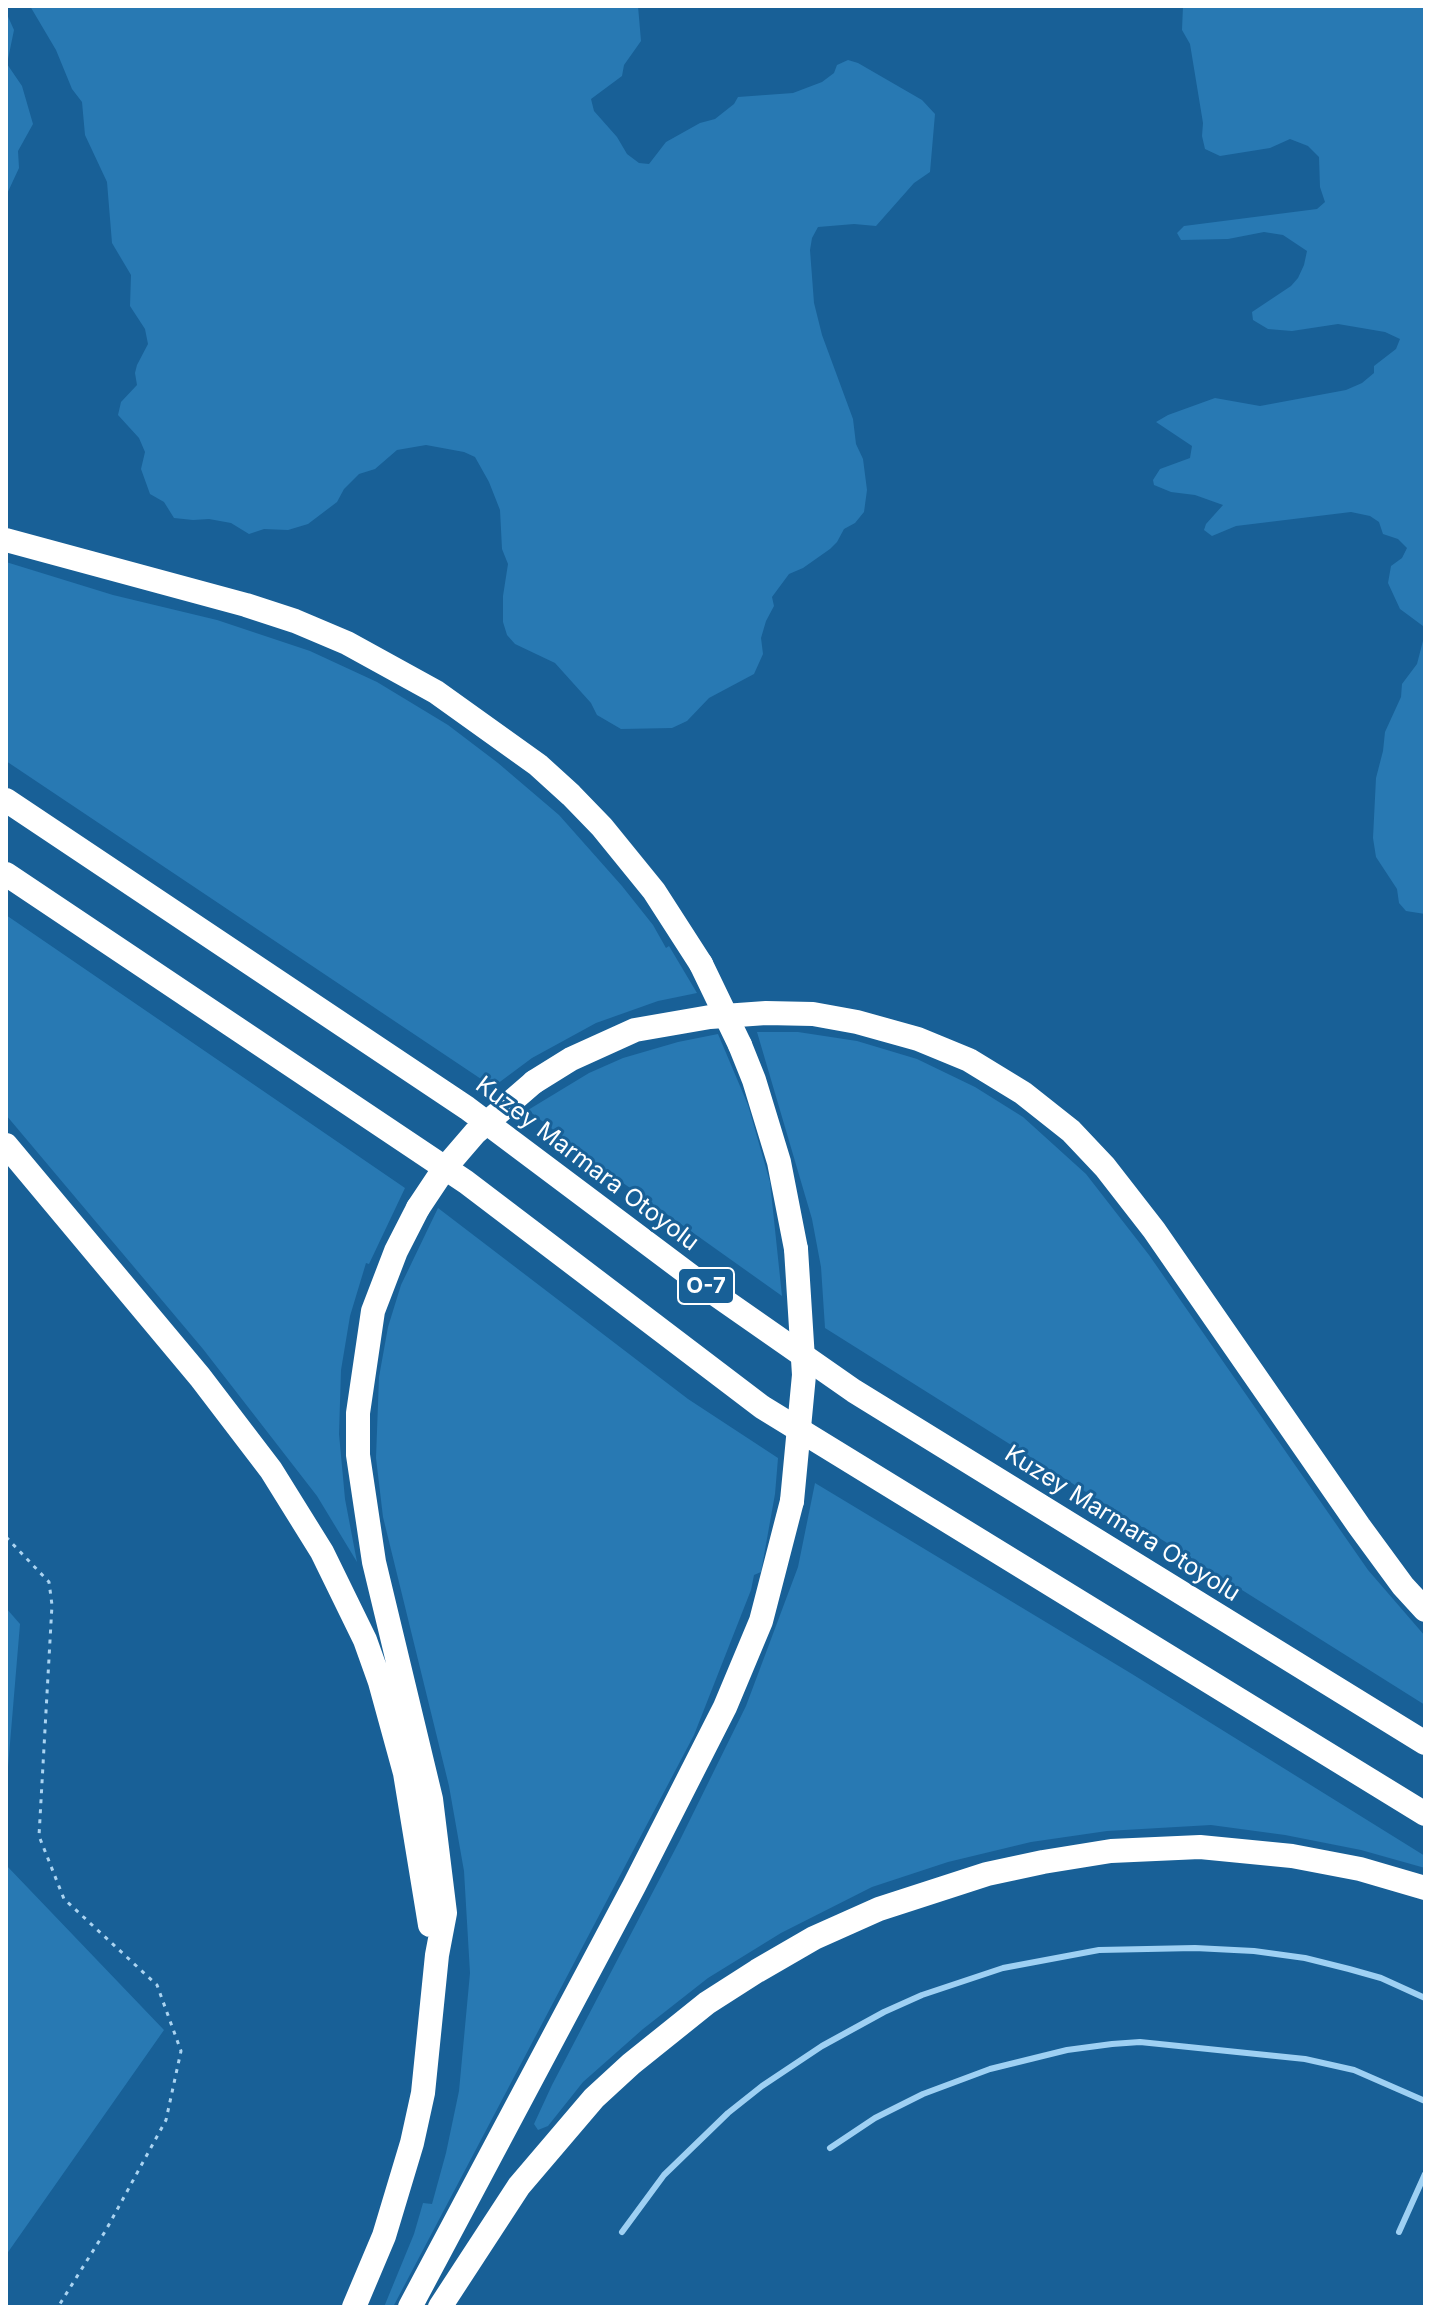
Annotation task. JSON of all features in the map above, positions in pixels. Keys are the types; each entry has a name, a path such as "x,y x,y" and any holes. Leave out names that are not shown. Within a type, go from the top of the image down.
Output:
{"highway":[{"path":"6,540 295,621 374,657 436,692 538,765 611,838 654,891 701,964 754,1080 779,1162 796,1249 804,1375 792,1501 761,1621 725,1707 634,1886 410,2307"},
{"name":"Kuzey Marmara Otoyolu","path":"6,800 467,1108 715,1294 854,1391 1425,1743"},
{"name":"O-7","path":"6,874 466,1182 762,1407 1425,1814"},
{"path":"354,2307 384,2236 412,2143 429,2051 437,1955 445,1913 431,1799 374,1562 358,1455 358,1413 373,1311 396,1251 418,1208 444,1169 475,1133 534,1082 571,1059 635,1030 710,1017 766,1013 813,1014 857,1022 918,1039 969,1060 1023,1093 1071,1131 1114,1177 1359,1526 1403,1586 1425,1610"},
{"path":"6,1145 200,1377 271,1470 328,1563 365,1640 393,1724 405,1773 437,1955"},
{"path":"440,2307 519,2186 553,2143 612,2081 675,2027 757,1971 814,1938 879,1909 987,1874 1043,1862 1111,1851 1200,1847 1292,1856 1360,1869 1425,1888"}],"path":[{"path":"6,1537 49,1582 52,1605 39,1836 64,1899 157,1985 181,2051 166,2120 106,2230 58,2307"}],"shaded area":[{"path":"30,6 638,6 641,41 624,65 622,76 591,99 594,111 617,137 627,154 639,163 649,164 666,142 700,123 715,119 738,97 793,93 822,82 834,73 837,65 848,60 922,100 935,114 930,172 914,183 876,226 818,227 812,238 814,303 822,335 853,419 867,490 864,512 855,523 844,529 830,549 789,574 772,597 774,606 761,638 763,654 754,674 709,698 687,721 672,728 621,729 597,715 591,703 555,663 515,644 507,635 503,622 503,596 508,564 502,549 500,510 475,457 464,452 426,445 397,450 375,469 359,474 344,489 337,502 308,524 288,530 264,529 249,534 231,523 174,518 164,502 150,494 141,469 145,452 139,438 118,415 121,402 137,385 137,365 148,344 145,329 130,306 131,275 112,243 107,182 85,135 82,102 72,89 56,50"},
{"path":"1183,6 1425,6 1425,633 1423,626 1400,609 1388,583 1391,566 1402,558 1407,548 1398,539 1383,534 1379,522 1370,516 1351,512 1236,526 1212,536 1204,530 1206,524 1223,505 1154,485 1153,480 1160,469 1190,458 1192,446 1156,422 1215,398 1260,406 1346,390 1374,373 1374,366 1396,349 1400,339 1385,332 1338,324 1292,331 1268,329 1253,320 1252,312 1291,286 1304,265 1307,251 1283,235 1264,232 1228,239 1181,240 1177,233 1184,226 1317,209 1325,202 1320,187 1319,157 1308,146 1290,139 1270,148 1220,156 1205,149 1190,44 1182,30"},
{"path":"6,12 14,30 7,64 22,86 33,124 18,151 19,168 6,196"},
{"path":"6,562 113,595 217,620 310,651 377,682 448,725 559,815 653,925 697,993 658,1001 596,1023 532,1058 493,1087 6,761"},
{"path":"1425,633 1425,914 1406,911 1399,903 1397,889 1376,857 1373,838 1376,778 1385,732 1401,697 1402,684 1417,664"},
{"path":"6,915 405,1188 369,1264 366,1263 350,1316 341,1370 339,1434 345,1499 357,1562 317,1496 203,1349 6,1115"},
{"path":"757,1032 798,1032 857,1041 917,1059 975,1087 1023,1117 1086,1174 1149,1255 1368,1570 1425,1636 1425,1705 825,1328 821,1267 812,1219"},
{"path":"718,1034 748,1105 770,1182 782,1296 602,1168 528,1110 589,1073 623,1058"},
{"path":"438,1208 688,1399 778,1458 761,1572 754,1575 751,1590 694,1735 393,2307 384,2307 414,2234 423,2203 432,2204 446,2153 459,2091 470,1973 464,1871 449,1786 383,1517 376,1458 379,1377 388,1327 401,1285"},
{"path":"815,1483 1132,1674 1425,1856 1425,1868 1361,1850 1211,1825 1107,1831 1031,1842 948,1862 872,1887 781,1933 708,1978 583,2082 548,2126 538,2130 534,2124 552,2085 746,1706 798,1567"},
{"path":"6,1608 20,1624 6,1791"},
{"path":"6,1865 164,2030 6,2255"}],"waterway":[{"path":"622,2232 664,2175 728,2113 762,2086 822,2046 884,2012 922,1995 1003,1968 1099,1950 1195,1948 1254,1951 1305,1958 1349,1969 1381,1978 1425,1998"},
{"path":"830,2148 875,2118 923,2094 990,2069 1067,2050 1112,2044 1140,2042 1305,2059 1354,2070 1425,2101"},
{"path":"1399,2232 1425,2174"}]}
